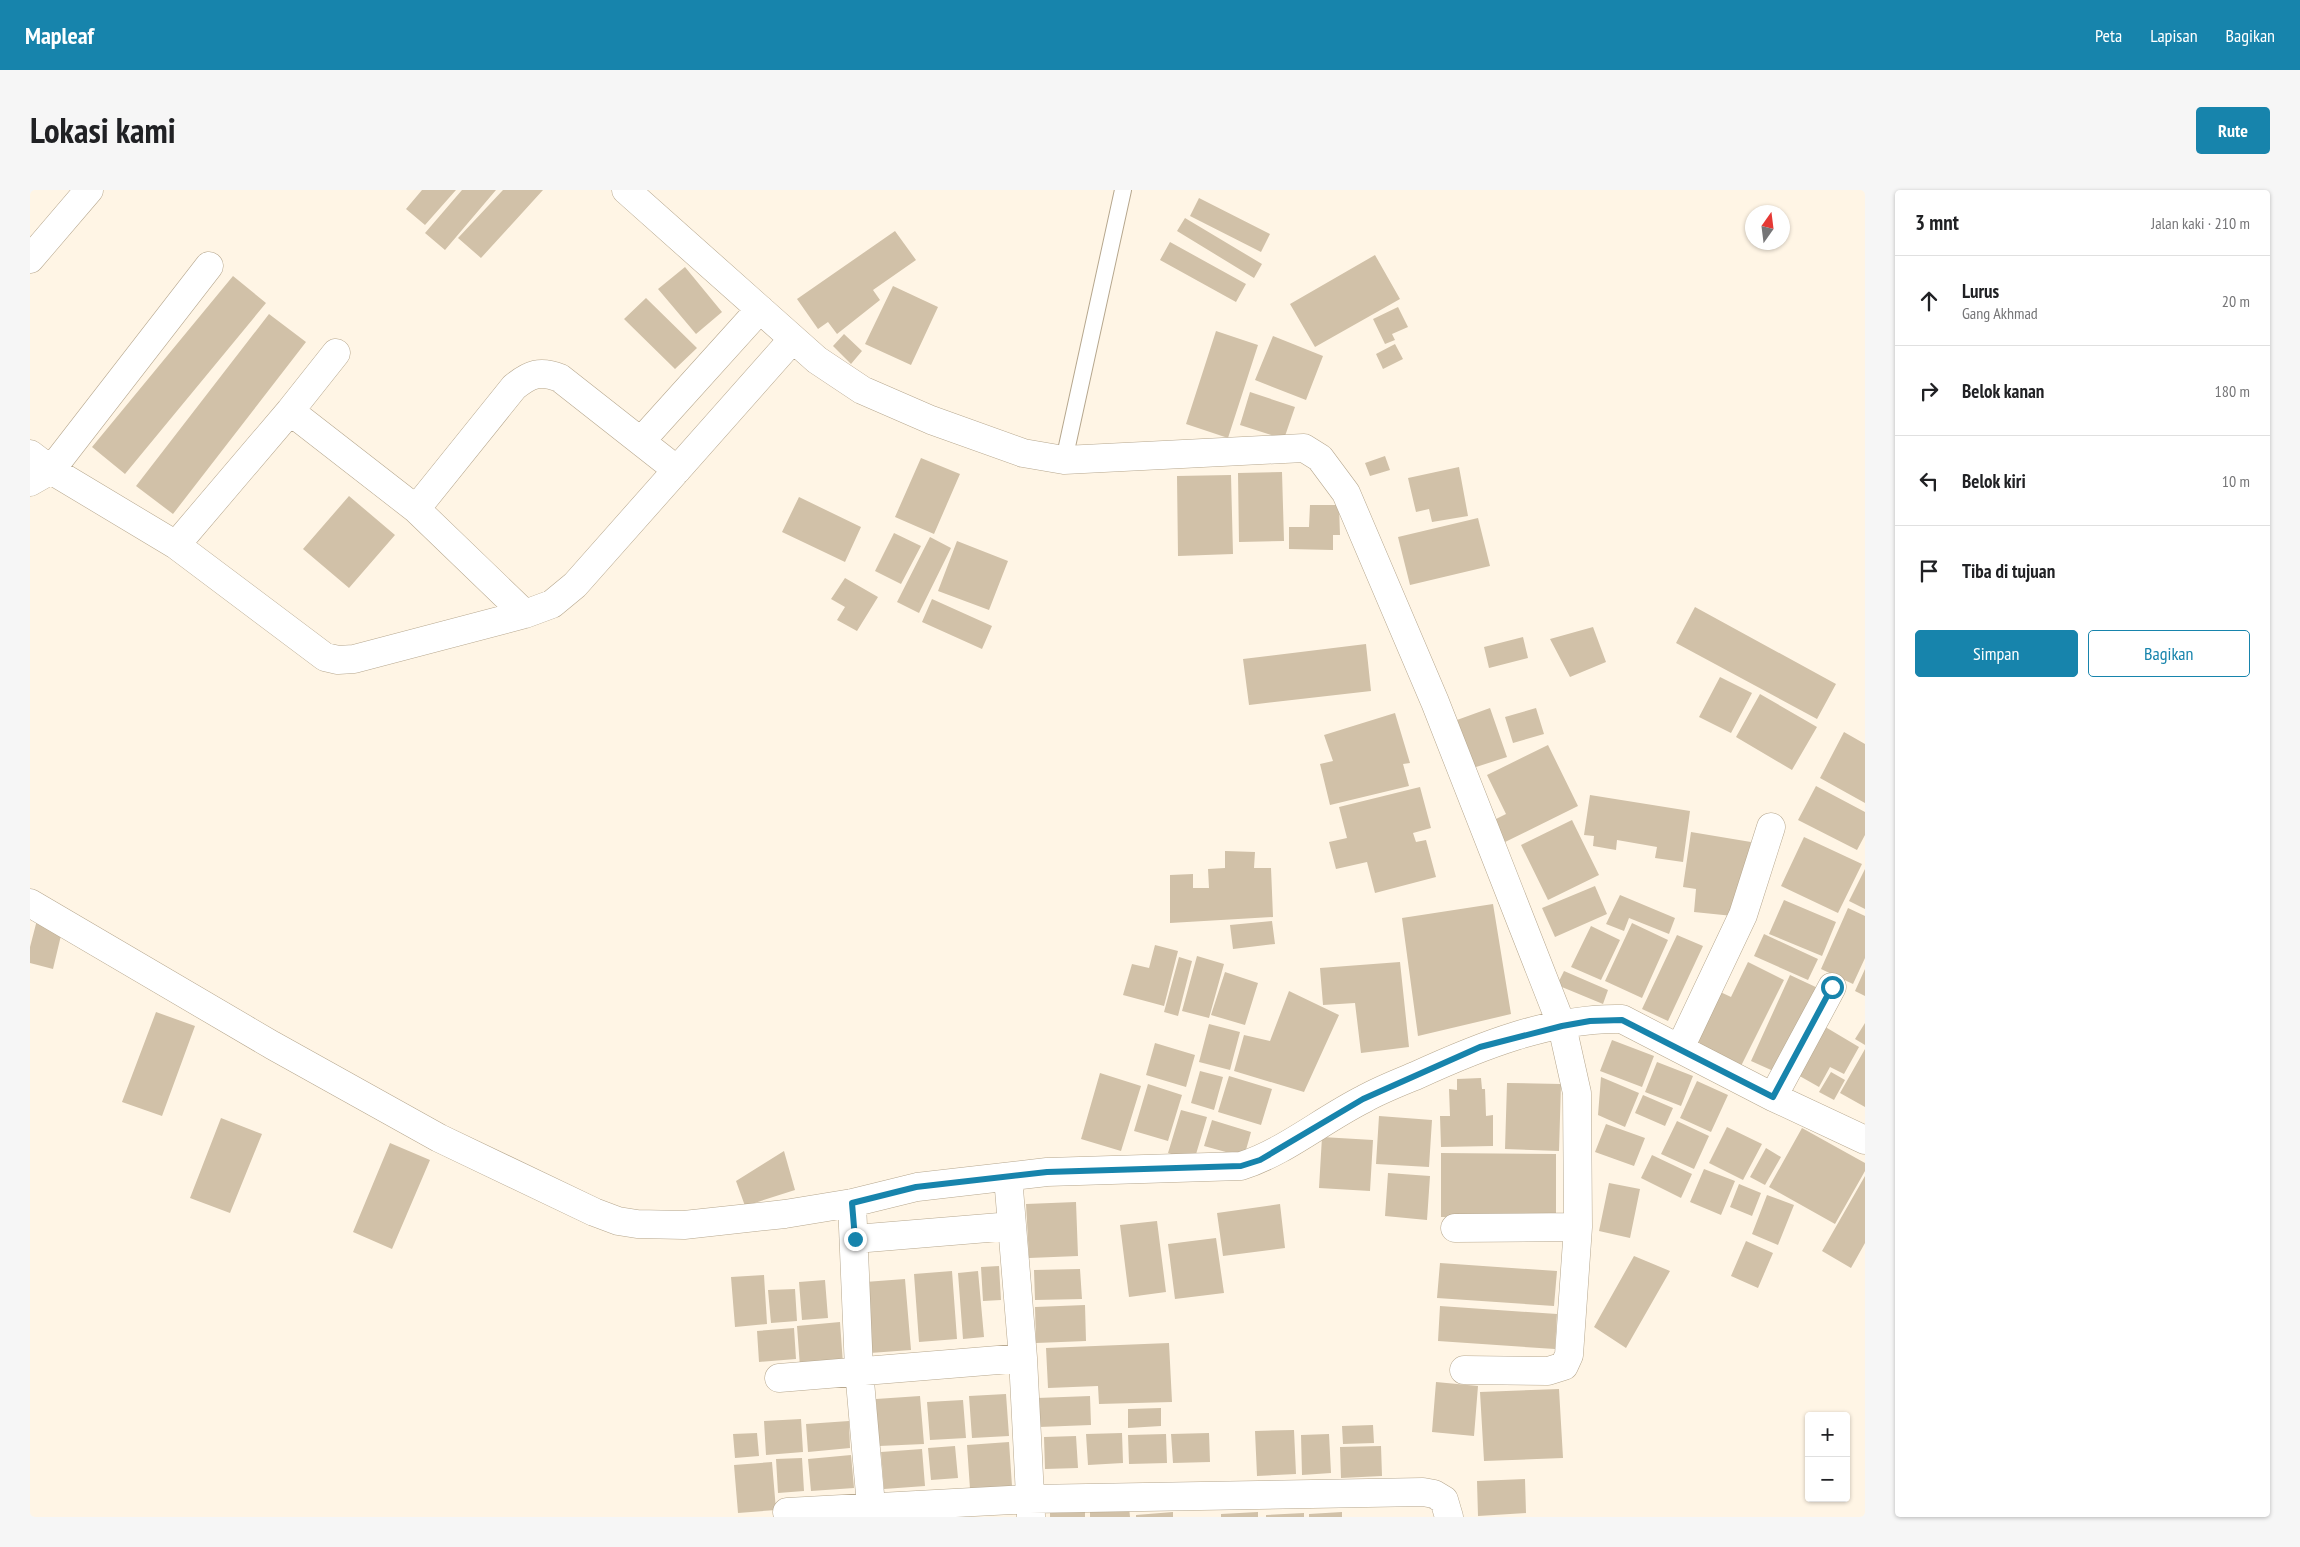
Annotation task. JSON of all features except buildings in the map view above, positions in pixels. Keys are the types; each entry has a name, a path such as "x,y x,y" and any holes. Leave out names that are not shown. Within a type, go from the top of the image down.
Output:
{"street":[{"path":"30,259 89,190"},
{"path":"626,190 792,340 839,376 889,402 931,420 1023,453 1064,460 1304,448 1320,458 1346,493 1434,702 1562,1026 1577,1093 1578,1227 1569,1355 1564,1366 1548,1371 1464,1370"},
{"path":"209,266 37,469 176,545 324,657 338,660 354,659 525,614 552,604 564,596 792,340"},
{"path":"641,441 760,310"},
{"path":"176,545 290,411 336,353"},
{"path":"416,509 514,388 525,379 536,374 548,373 560,378 677,470"},
{"path":"290,411 416,509 525,614"},
{"path":"1680,1048 1743,915 1771,826"},
{"path":"30,904 272,1045 439,1138 594,1212 637,1224 684,1225 785,1214 852,1203 916,1187 1047,1172 1241,1166 1260,1160 1363,1099 1480,1047 1562,1026 1608,1019 1622,1020 1773,1097 1865,1140"},
{"path":"1773,1097 1832,987"},
{"path":"1008,1177 1023,1358 1031,1508"},
{"path":"852,1203 859,1370 871,1512"},
{"path":"855,1239 1012,1226"},
{"path":"1455,1228 1578,1227"},
{"path":"779,1378 1023,1358"},
{"path":"787,1512 1031,1508 1424,1492 1434,1494 1444,1500 1449,1517"}],"lane":[{"path":"1064,460 1124,190"}],"route":[{"path":"855,1239 852,1203 916,1187 1047,1172 1241,1166 1260,1160 1363,1099 1480,1047 1514,1037 1590,1021 1622,1020 1773,1097 1832,987"}]}
